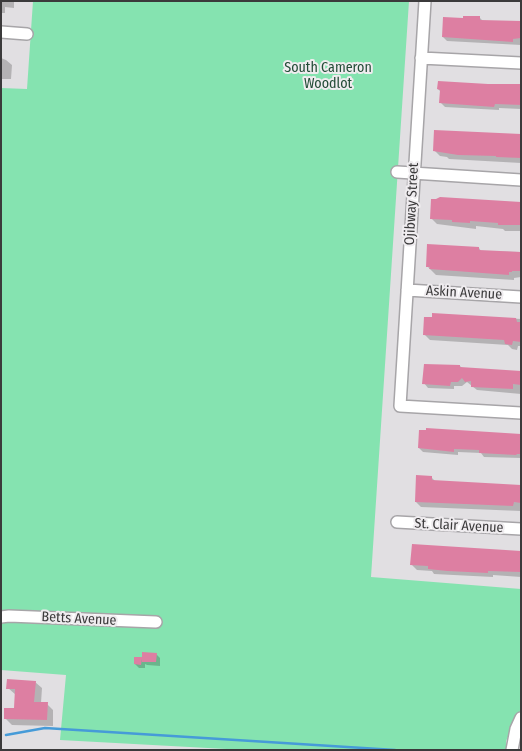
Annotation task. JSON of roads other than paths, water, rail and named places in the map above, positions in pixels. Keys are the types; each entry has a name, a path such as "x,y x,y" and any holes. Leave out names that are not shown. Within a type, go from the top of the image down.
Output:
{"street":[{"name":"Ojibway Street","path":"425,1 400,406 521,413"},
{"path":"1,32 27,34"},
{"path":"420,58 521,63"},
{"path":"397,172 521,180"},
{"name":"Askin Avenue","path":"407,290 521,297"},
{"name":"St. Clair Avenue","path":"397,522 521,529"},
{"name":"Betts Avenue","path":"1,617 156,622"},
{"path":"512,750 516,729 521,718"}],"waterway":[{"path":"6,735 45,728 395,750"}],"park label":[{"name":"South Cameron Woodlot","path":"328,76"}]}
